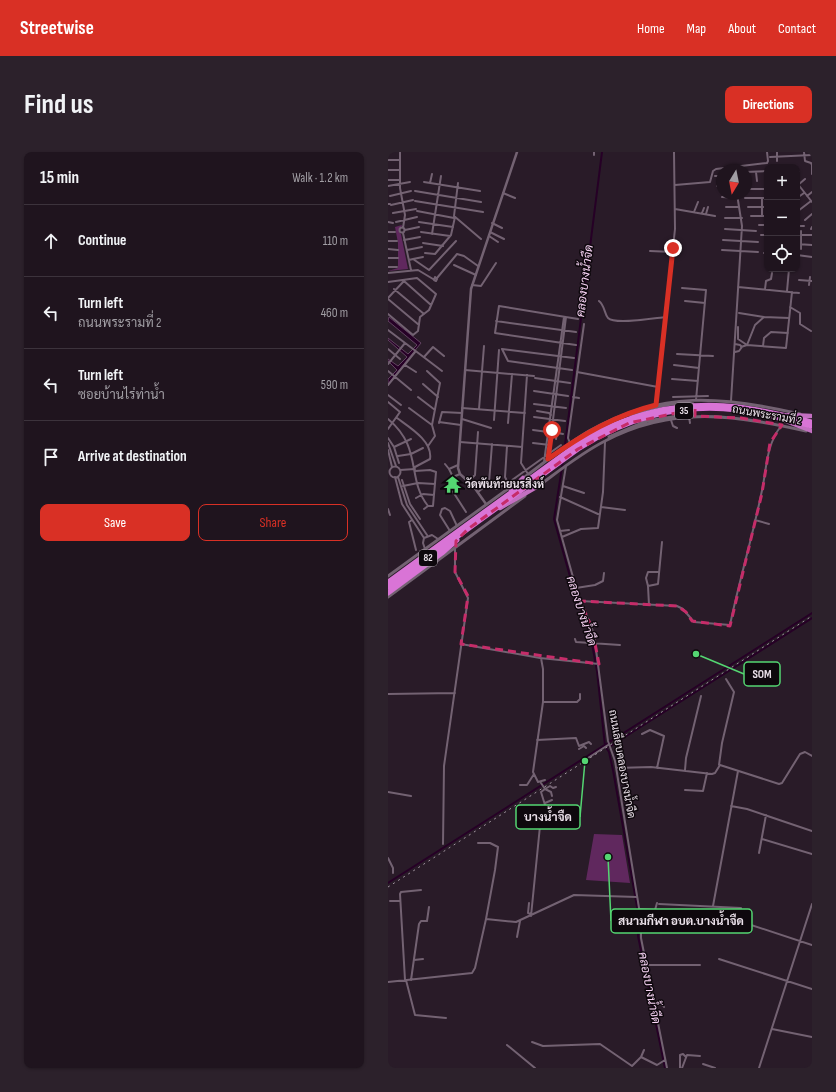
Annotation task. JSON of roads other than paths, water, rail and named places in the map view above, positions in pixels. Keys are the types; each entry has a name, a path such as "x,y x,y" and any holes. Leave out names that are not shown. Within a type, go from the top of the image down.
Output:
{"highway":[{"name":"ถนนพระรามที่ 2","path":"388,582 566,453 616,423 665,408 718,404 742,406 783,420"},
{"name":"82","path":"388,588 582,441 609,427 640,415 672,408 713,405 751,408 812,419"},
{"name":"82","path":"388,582 586,444 612,430 644,417 684,410 721,409 744,411 812,426"},
{"name":"ถนนพระรามที่ 2","path":"388,588 500,508 563,466 567,460 591,443 613,430 642,419 668,413 716,410 743,412 812,426"},
{"path":"783,420 812,419"},
{"path":"783,420 812,432"},
{"path":"496,505 499,499 523,478"},
{"path":"500,508 538,486"},
{"path":"388,577 435,544 467,527"},
{"path":"388,593 442,553 467,527"}],"main road":[{"name":"ถนนพระรามที่ 2","path":"388,577 486,504 509,485 523,478 527,473 544,463 547,458 562,447 616,418 656,405 696,398 731,400 812,419"},
{"path":"581,436 621,418 653,408 689,403 693,404 695,408 691,414 654,420 617,432 589,450"},
{"name":"ถนนพระรามที่ 2","path":"388,597 558,472 563,466 605,441 643,425 689,417 783,420"}],"street":[{"path":"400,152 400,183 405,210 403,233"},
{"path":"486,504 478,492 460,474 458,465 472,285 517,152"},
{"path":"656,405 673,252 675,209 674,152"},
{"path":"675,185 710,182 713,171 716,169 767,163 767,152"},
{"path":"777,152 777,161"},
{"path":"804,152 806,162 811,163 812,165 812,174"},
{"path":"770,157 812,155"},
{"path":"388,160 400,160"},
{"path":"388,170 400,170"},
{"path":"752,172 764,171"},
{"path":"756,172 757,181"},
{"path":"430,183 432,174"},
{"path":"432,234 441,176"},
{"path":"800,182 805,179"},
{"path":"388,180 400,180"},
{"path":"388,186 410,182"},
{"path":"424,182 480,192"},
{"path":"425,253 435,254 450,236 455,218 454,207 458,183"},
{"path":"800,187 811,201 800,209"},
{"path":"752,189 764,189"},
{"path":"390,196 411,191"},
{"path":"415,191 481,202"},
{"path":"800,195 804,192"},
{"path":"807,196 812,192"},
{"path":"503,193 515,198"},
{"path":"752,198 764,197"},
{"path":"731,400 742,230 742,218 738,200"},
{"path":"751,216 762,216 764,200"},
{"path":"390,204 414,201 483,212"},
{"path":"694,212 698,202"},
{"path":"726,208 739,207"},
{"path":"748,207 762,207"},
{"path":"702,213 704,208"},
{"path":"706,214 708,208"},
{"path":"675,209 715,216"},
{"path":"391,213 405,210 416,210 455,218 486,243"},
{"path":"805,220 812,214"},
{"path":"388,222 417,217"},
{"path":"725,218 742,218"},
{"path":"419,222 453,227"},
{"path":"492,223 502,228"},
{"path":"758,225 764,225"},
{"path":"411,270 403,233 400,231 419,227"},
{"path":"725,229 756,231"},
{"path":"801,231 801,249"},
{"path":"388,232 395,232"},
{"path":"421,232 450,236"},
{"path":"490,232 504,239"},
{"path":"488,235 498,242"},
{"path":"801,235 812,236"},
{"path":"404,240 420,237"},
{"path":"723,240 758,242"},
{"path":"388,241 397,241"},
{"path":"413,259 429,270 456,241"},
{"path":"423,243 443,246"},
{"path":"801,244 812,245"},
{"path":"407,250 422,247"},
{"path":"388,249 398,250"},
{"path":"722,250 758,252"},
{"path":"650,251 673,252"},
{"path":"388,273 411,270 421,271 436,281 457,254 464,256 478,266"},
{"path":"800,255 812,257"},
{"path":"409,260 424,257"},
{"path":"388,258 398,258"},
{"path":"472,285 481,286 496,263"},
{"path":"454,265 476,274"},
{"path":"388,268 397,267"},
{"path":"787,291 789,272"},
{"path":"765,289 766,281 771,279 772,273"},
{"path":"809,285 811,281 810,277"},
{"path":"388,282 418,279 435,292 429,310 420,318 418,331 412,335 388,314"},
{"path":"799,280 811,281"},
{"path":"405,281 394,289 388,298 419,325"},
{"path":"405,281 431,304"},
{"path":"738,287 799,292"},
{"path":"682,288 706,290 696,398"},
{"path":"394,289 424,314"},
{"path":"738,327 738,339 747,344 786,348 792,292"},
{"path":"599,301 606,309 608,316 613,320 649,320 666,317"},
{"path":"685,301 705,303"},
{"path":"576,345 496,334 496,321 498,307 500,306 578,319"},
{"path":"790,307 800,313 800,324 812,331"},
{"path":"739,313 764,317 789,318"},
{"path":"547,458 546,450 548,432 554,407 565,317"},
{"path":"734,352 739,351 741,347 747,344 755,325 764,317"},
{"path":"496,321 576,332"},
{"path":"569,444 568,438 573,397 584,324"},
{"path":"388,330 442,371"},
{"path":"763,346 764,338 771,332 788,333"},
{"path":"388,364 405,343"},
{"path":"735,344 739,344 741,347"},
{"path":"480,409 484,346"},
{"path":"424,357 433,347 444,356"},
{"path":"388,349 400,359"},
{"path":"572,370 508,361 502,349 574,358"},
{"path":"494,420 499,350"},
{"path":"388,385 415,351"},
{"path":"677,354 713,356"},
{"path":"405,364 416,372"},
{"path":"674,365 699,368"},
{"path":"465,370 512,374 570,383"},
{"path":"388,371 412,390"},
{"path":"427,371 439,382 438,397 432,425"},
{"path":"577,372 658,387"},
{"path":"508,424 512,374"},
{"path":"527,376 521,463 527,473"},
{"path":"672,378 698,381"},
{"path":"423,384 438,397"},
{"path":"534,391 568,396"},
{"path":"388,395 401,405"},
{"path":"672,397 696,398 708,396"},
{"path":"418,397 435,410"},
{"path":"573,397 579,398"},
{"path":"388,402 400,412 393,424 388,429"},
{"path":"534,404 566,408"},
{"path":"492,444 490,483 496,489 509,485 547,458 550,450 552,432 551,415 554,407"},
{"path":"409,408 432,425 436,434 428,447"},
{"path":"462,408 524,413"},
{"path":"537,411 548,412 551,415"},
{"path":"461,425 439,422 442,412 462,413"},
{"path":"534,417 565,421"},
{"path":"689,417 690,423"},
{"path":"397,418 420,437 428,447 430,458 415,469"},
{"path":"388,419 400,429 407,441 422,496 428,506"},
{"path":"461,419 491,428"},
{"path":"671,420 673,426 678,428"},
{"path":"580,601 680,607 686,612 692,621 730,625 755,520 770,443 783,420"},
{"path":"534,430 563,434"},
{"path":"468,482 475,476 478,432"},
{"path":"556,439 557,433"},
{"path":"388,438 398,456 398,463"},
{"path":"394,447 411,439"},
{"path":"562,537 580,529 597,529 601,507 605,441"},
{"path":"460,442 522,447"},
{"path":"388,443 396,466 400,470 415,469 436,472 433,506 428,506 424,509"},
{"path":"533,443 550,445"},
{"path":"507,446 505,477 509,485"},
{"path":"549,454 562,447"},
{"path":"398,456 411,454 423,448"},
{"path":"388,450 392,466 389,473 396,477 407,505 427,535"},
{"path":"445,464 453,477"},
{"path":"449,469 458,465"},
{"name":"ถนนเลียบคลองบางน้ำจืด","path":"563,466 562,486 557,516 580,601 592,628 608,741 616,768 640,909 641,936 655,1005 664,1061 667,1068"},
{"path":"400,470 396,477 401,500 424,538"},
{"path":"460,474 453,477 448,485 466,512"},
{"path":"402,480 410,504 420,519"},
{"path":"403,486 418,483 435,484"},
{"path":"478,492 490,483"},
{"path":"562,486 584,493"},
{"path":"416,498 434,495"},
{"path":"560,497 598,514"},
{"path":"601,507 625,510"},
{"path":"388,509 390,515"},
{"path":"450,531 440,515 442,509 448,510 457,526"},
{"path":"412,520 409,522 416,550"},
{"path":"755,520 769,524"},
{"path":"560,531 569,530"},
{"path":"425,549 423,543 424,538 427,535"},
{"path":"427,535 432,535 438,539"},
{"path":"648,586 658,584 662,542"},
{"path":"443,844 444,766 468,598 454,572 455,548"},
{"path":"649,605 646,578 648,572 659,572"},
{"path":"576,588 603,582 604,573"},
{"path":"575,639 576,642 620,645"},
{"path":"461,644 540,658 598,664"},
{"path":"533,810 537,806 545,804 552,798 551,792 537,782 534,774 537,740 543,702 543,669 540,658"},
{"path":"616,768 657,768 707,775 715,773 719,765 722,743 734,694 733,689 726,680"},
{"path":"388,694 454,693"},
{"path":"543,702 577,702 580,700 580,694"},
{"path":"685,771 686,758 701,696"},
{"path":"642,734 650,730 664,736 657,768"},
{"path":"537,740 576,738 580,749"},
{"path":"580,749 589,742 591,744"},
{"path":"588,758 608,745"},
{"path":"580,749 584,746 586,748"},
{"path":"719,765 737,772 780,784 800,754 805,752 812,756"},
{"path":"713,906 737,772"},
{"path":"520,785 527,785 534,774"},
{"path":"685,790 703,791 707,775"},
{"path":"531,915 541,816 545,804 541,792 545,780"},
{"path":"543,785 553,788 556,787"},
{"path":"388,792 411,796"},
{"path":"731,806 766,815 812,831"},
{"path":"759,853 766,815"},
{"path":"762,839 812,854"},
{"path":"388,982 472,973 475,968 486,919 498,847 490,843 478,843"},
{"path":"388,858 393,868 393,873"},
{"path":"421,890 401,892 400,901 405,980 415,1015 446,1018"},
{"path":"486,919 514,923 574,895 597,894 637,897"},
{"path":"390,901 400,901"},
{"path":"529,903 528,913 531,915"},
{"path":"640,909 654,910 658,904 741,908 739,921 812,945"},
{"path":"759,1068 812,904"},
{"path":"411,980 419,924 421,921 427,921 429,907"},
{"path":"808,917 812,919"},
{"path":"641,920 698,921 702,918"},
{"path":"517,937 520,921"},
{"path":"414,960 423,959"},
{"path":"719,959 786,982 812,989"},
{"path":"647,965 700,965"},
{"path":"655,1005 662,1004 664,1007"},
{"path":"772,1029 812,1037"},
{"path":"532,1042 544,1046 600,1044 632,1066 641,1057 644,1050"},
{"path":"507,1045 534,1068"},
{"path":"681,1068 681,1054 686,1057"},
{"path":"681,1068 688,1054 700,1056"},
{"path":"641,1057 655,1065 664,1061"},
{"path":"703,1064 715,1068"}],"waterway":[{"name":"คลองบางน้ำจืด","path":"564,453 602,152"},
{"name":"คลองบางน้ำจืด","path":"563,461 554,519 576,598 589,627 597,671 605,746 609,752 613,770 639,918 638,936 665,1068"},
{"path":"388,883 812,613"},
{"path":"609,747 812,618"}],"railway":[{"path":"388,887 812,616"}],"place":[{"name":"วัดพันท้ายนรสิงห์","path":"452,484"},
{"name":"SOM","path":"696,654"},
{"name":"บางน้ำจืด","path":"585,761"},
{"name":"สนามกีฬา อบต.บางน้ำจืด","path":"608,857"}]}
